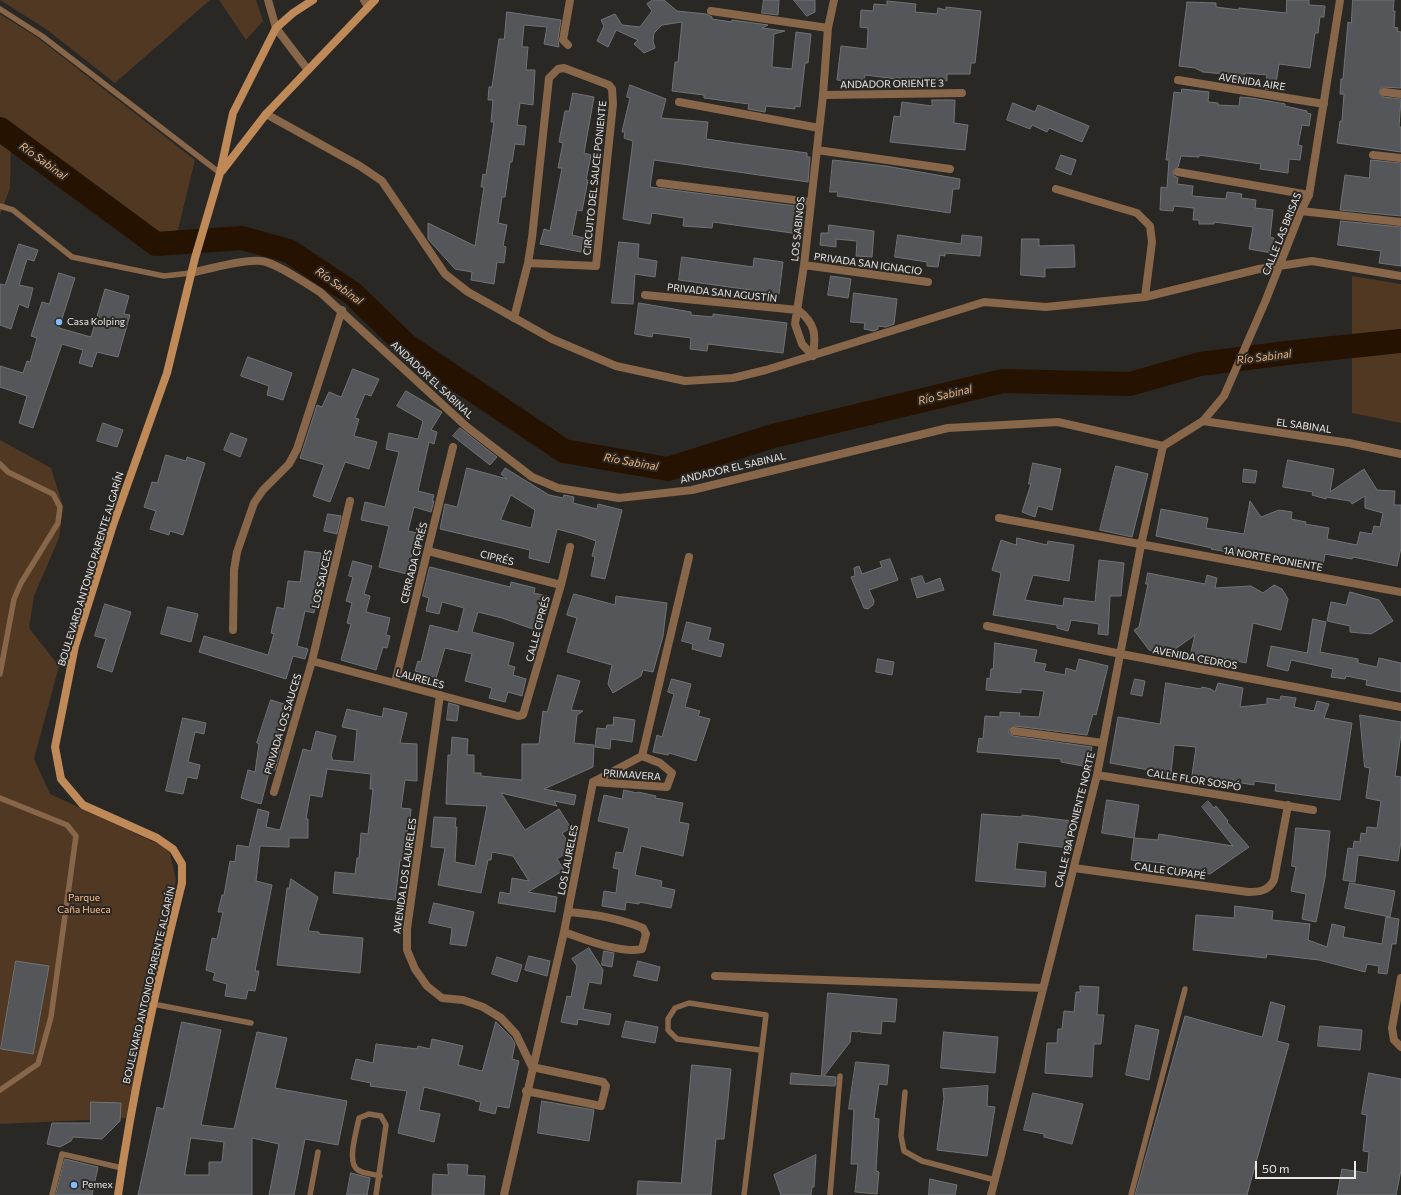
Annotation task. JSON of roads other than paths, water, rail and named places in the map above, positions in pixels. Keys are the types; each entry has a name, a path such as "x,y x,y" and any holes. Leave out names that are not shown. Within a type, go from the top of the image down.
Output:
{"main road":[{"name":"BOULEVARD ANTONIO PARENTE ALGARÍN","path":"118,1195 125,1144 153,1004 182,883 182,864 173,849 156,838 83,805 61,779 55,747 75,646 113,525 167,373 191,273 219,176 234,113 276,28 293,13 313,0"},
{"name":"BOULEVARD ANTONIO PARENTE ALGARÍN","path":"219,176 266,114 308,70 366,4 375,0"}],"street":[{"path":"268,0 276,28 308,70"},
{"path":"568,45 563,40 570,0"},
{"name":"LOS SABINOS","path":"813,356 802,344 795,324 804,265 817,150 828,28 834,0"},
{"name":"CALLE LAS BRISAS","path":"1203,421 1224,396 1309,195 1340,0"},
{"path":"711,11 828,28"},
{"name":"CIRCUITO DEL SAUCE PONIENTE","path":"514,318 528,262 549,78 558,69 564,68 609,84 612,89 613,104 596,266 528,262"},
{"name":"AVENIDA AIRE","path":"1178,80 1324,104"},
{"name":"ANDADOR ORIENTE 3","path":"823,94 962,92"},
{"path":"1384,92 1401,94"},
{"path":"679,102 819,128"},
{"path":"266,114 360,166 382,181 445,274 468,292 552,339 616,366 686,381 733,378 813,356 984,302 1046,307 1145,297 1280,265 1312,261 1401,276"},
{"path":"817,150 950,169"},
{"path":"1374,155 1401,158"},
{"path":"1178,172 1309,195"},
{"path":"660,183 810,202"},
{"path":"1056,189 1137,213 1150,226 1152,242 1145,297"},
{"path":"1301,211 1401,222"},
{"name":"ANDADOR EL SABINAL","path":"191,273 228,264 261,260 298,278 320,292 342,310 467,426 511,462 532,477 558,488 619,498 692,490 948,428 1058,422 1163,446"},
{"name":"PRIVADA SAN IGNACIO","path":"804,265 928,282"},
{"name":"PRIVADA SAN AGUSTÍN","path":"645,295 798,310"},
{"path":"233,630 234,570 237,552 254,503 263,490 289,464 297,449 342,310"},
{"path":"798,310 808,318 816,338 813,356"},
{"path":"1163,446 1203,421"},
{"name":"EL SABINAL","path":"1203,421 1349,443 1401,454"},
{"name":"CALLE 19A PONIENTE NORTE","path":"992,1195 1097,775 1141,545 1163,446"},
{"name":"CERRADA CIPRÉS","path":"395,683 453,447"},
{"name":"LOS SAUCES","path":"312,661 350,501"},
{"name":"1A NORTE PONIENTE","path":"1000,518 1401,592"},
{"name":"CALLE CIPRÉS","path":"523,715 561,585 570,547"},
{"name":"CIPRÉS","path":"428,550 561,585"},
{"path":"594,782 642,756 689,557"},
{"name":"AVENIDA CEDROS","path":"987,626 1120,654 1401,707"},
{"name":"LAURELES","path":"312,661 518,716 523,715"},
{"name":"PRIVADA LOS SAUCES","path":"274,792 312,661"},
{"name":"AVENIDA LOS LAURELES","path":"440,695 407,929 407,950 415,970 427,986 442,998 463,1000 483,1007 501,1018 516,1034 532,1067"},
{"path":"1014,731 1103,743"},
{"name":"PRIMAVERA","path":"594,782 667,787 672,772 660,763 642,756"},
{"name":"CALLE FLOR SOSPÓ","path":"1097,775 1313,810"},
{"name":"LOS LAURELES","path":"504,1195 526,1091 564,932 594,782"},
{"name":"CALLE CUPAPÉ","path":"1074,868 1248,892 1264,891 1274,880 1288,805"},
{"path":"564,932 620,948 638,950 642,949 646,934 643,928 626,921 597,915 568,912"},
{"path":"715,976 1043,988"},
{"path":"1401,978 1392,1028 1394,1040 1401,1047"},
{"path":"526,1091 598,1106 603,1104 606,1086 603,1082 532,1067"}],"lane":[{"path":"0,9 42,36 219,176"},
{"path":"0,206 12,210 72,257 164,276 191,273"},
{"path":"0,464 8,472 52,494 60,508 58,523 21,583 14,599 0,674"},
{"path":"0,798 67,825 76,836 51,1017 38,1064 0,1090"},
{"path":"1131,1195 1185,989"},
{"path":"744,1195 760,1050 766,1015 689,1003 675,1008 668,1019 668,1030 677,1039 760,1050"},
{"path":"153,1004 251,1023"},
{"path":"830,1195 840,1076"},
{"path":"905,1092 901,1136 904,1151 922,1161 995,1180"},
{"path":"376,1195 380,1176 386,1124 381,1116 369,1114 359,1118 352,1159 353,1166 358,1171 380,1176"},
{"path":"310,1195 318,1152"},
{"path":"52,1195 62,1154 122,1168"}],"waterway":[{"name":"Río Sabinal","path":"0,129 156,244 242,238 289,251 352,293 406,345 564,451 668,469 773,436 1003,381 1130,384 1200,364 1401,341"}],"place":[{"name":"Casa Kolping","path":"59,322"},
{"name":"Pemex","path":"74,1185"}],"park label":[{"name":"Parque Caña Hueca","path":"84,904"}]}
